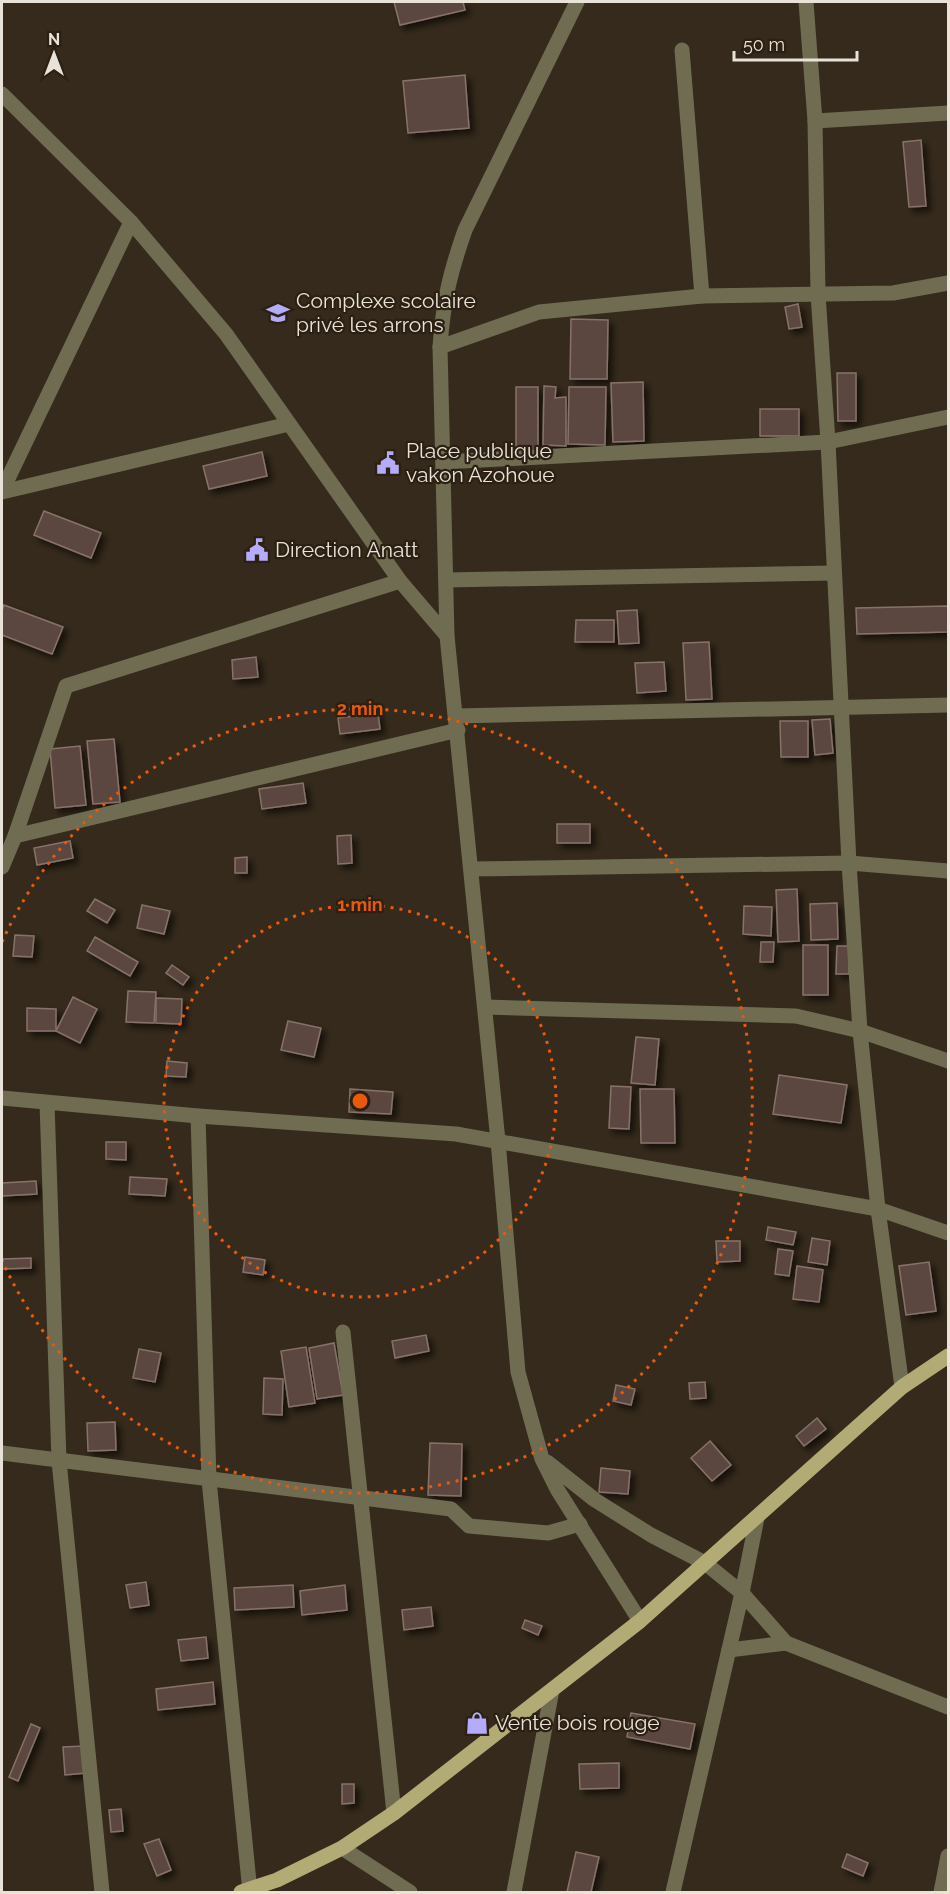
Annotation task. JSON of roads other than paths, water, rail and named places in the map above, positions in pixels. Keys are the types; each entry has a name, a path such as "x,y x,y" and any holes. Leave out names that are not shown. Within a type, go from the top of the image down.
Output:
{"main road":[{"path":"247,1892 342,1848 394,1813 640,1621 902,1387 948,1356"}],"street":[{"path":"577,2 465,230 447,285 440,346 447,636 498,1141 518,1372 542,1459 557,1489 640,1621"},
{"path":"806,2 815,121 818,294 860,1031 878,1209 902,1387"},
{"path":"682,50 702,296"},
{"path":"2,115 5,98"},
{"path":"5,98 131,222 226,334 400,581 447,636"},
{"path":"815,121 948,113"},
{"path":"2,492 131,222"},
{"path":"440,346 539,312 702,296 893,293 948,283"},
{"path":"443,462 828,442 948,417"},
{"path":"2,492 289,424"},
{"path":"446,580 834,573"},
{"path":"2,867 15,836 66,686 400,581"},
{"path":"15,836 457,723 842,706 948,705"},
{"path":"471,868 849,863 948,871"},
{"path":"484,1007 796,1016 860,1031 948,1060"},
{"path":"2,1098 198,1116 456,1134 878,1209 948,1233"},
{"path":"47,1103 59,1461 102,1893"},
{"path":"198,1116 209,1480 247,1892"},
{"path":"343,1332 394,1813"},
{"path":"2,1453 451,1509 469,1526 548,1533 580,1524"},
{"path":"542,1459 595,1500 651,1535 705,1563 742,1593 786,1643 948,1707"},
{"path":"673,1893 757,1518"},
{"path":"729,1650 786,1643"},
{"path":"514,1893 552,1690"},
{"path":"342,1848 410,1893"},
{"path":"941,1893 948,1856"}],"place":[{"name":"Complexe scolaire privé les arrons","path":"278,313"},
{"name":"Place publique vakon Azohoue","path":"388,463"},
{"name":"Direction Anatt","path":"257,550"},
{"name":"Vente bois rouge","path":"477,1723"}]}
